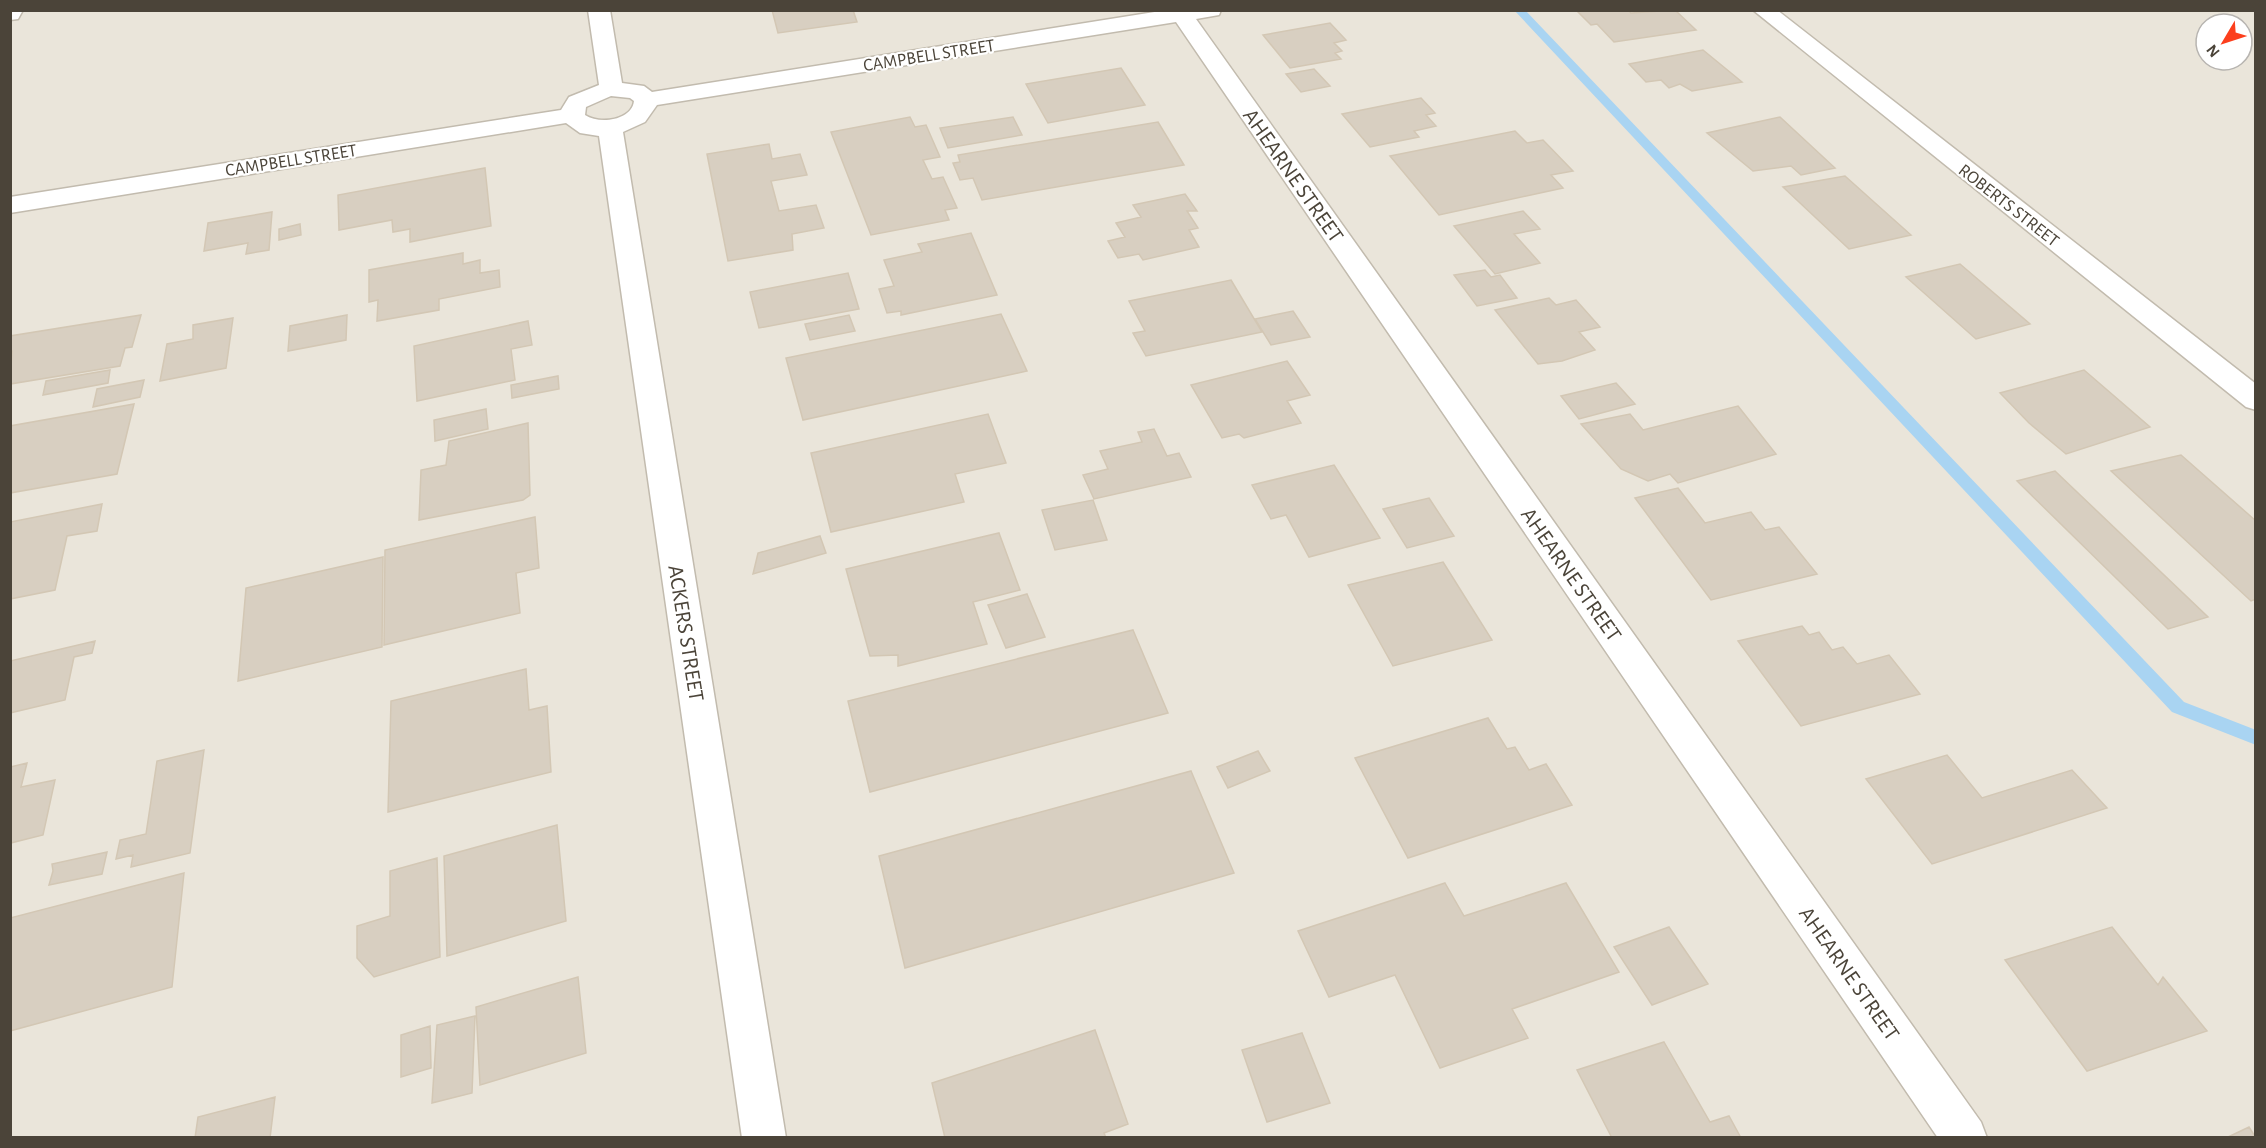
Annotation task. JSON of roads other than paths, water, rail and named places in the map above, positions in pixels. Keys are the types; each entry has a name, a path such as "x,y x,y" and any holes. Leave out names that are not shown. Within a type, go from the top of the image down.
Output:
{"street":[{"path":"599,10 611,89"},
{"name":"ROBERTS STREET","path":"1763,10 2256,400"},
{"name":"CAMPBELL STREET","path":"646,100 1191,12"},
{"name":"AHEARNE STREET","path":"1191,12 1965,1137"},
{"path":"611,89 634,91 646,100 646,107 642,114 623,125 609,128 585,126 577,122 572,115 573,108 579,101 588,95 611,89"},
{"name":"CAMPBELL STREET","path":"10,205 572,115"},
{"name":"ACKERS STREET","path":"609,128 765,1137"}],"waterway":[{"path":"1519,10 2178,707 2256,738"}]}
